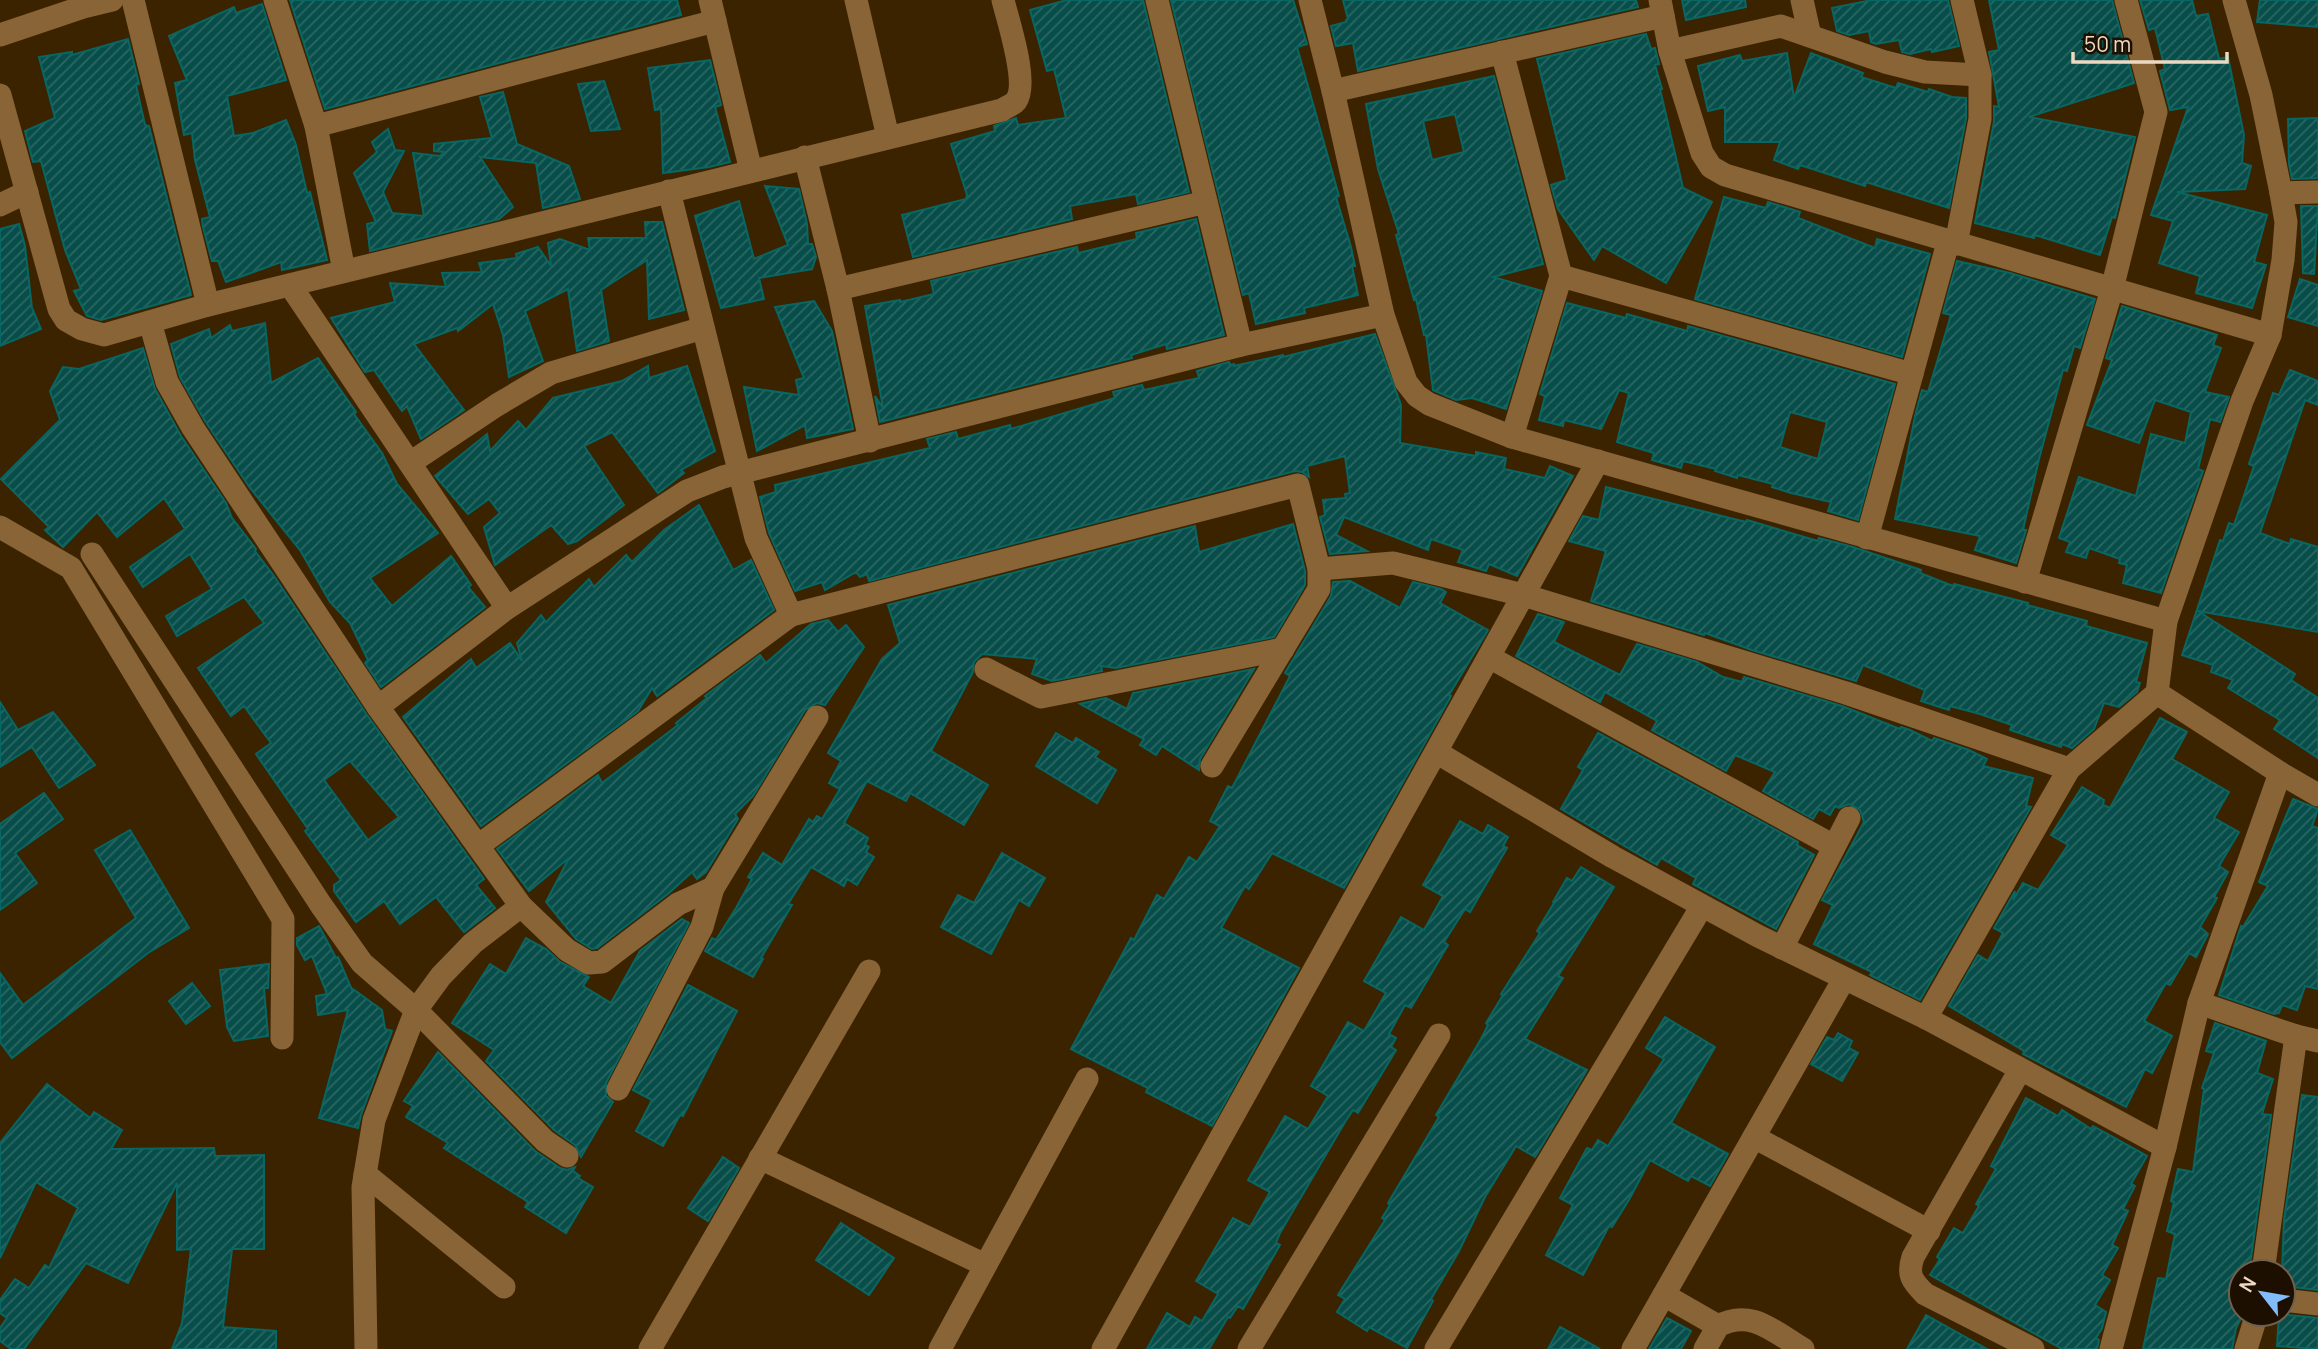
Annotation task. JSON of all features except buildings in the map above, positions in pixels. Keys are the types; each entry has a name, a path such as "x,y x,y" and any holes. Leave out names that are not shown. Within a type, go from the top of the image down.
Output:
{"street":[{"path":"0,35 81,4 112,0"},
{"path":"133,0 208,305"},
{"path":"275,0 316,126 344,271"},
{"path":"856,0 888,137"},
{"path":"0,95 59,309 66,320 82,330 104,335 208,305 1002,110 1016,102 1021,77 1003,0"},
{"path":"1157,0 1241,345"},
{"path":"1310,0 1383,315 1406,382 1417,396 1429,404 1512,436 2166,621"},
{"path":"1802,0 1810,36"},
{"path":"1956,244 1980,119 1980,75 1962,0"},
{"path":"2025,582 2112,289 2156,112 2126,0"},
{"path":"1926,1018 2069,769 2157,693 2166,621 2242,401 2270,335 2283,260 2286,222 2261,95 2234,0"},
{"path":"1333,91 1502,52 1661,8 1670,51 1702,153 1711,167 1725,174 1956,244 2270,335"},
{"path":"316,126 713,11 751,170"},
{"path":"1670,51 1781,26 1885,62 1925,72 1980,75"},
{"path":"1502,52 1561,276 1512,436"},
{"path":"804,158 838,289 870,441"},
{"path":"669,191 756,538 791,615"},
{"path":"0,205 27,192"},
{"path":"2281,192 2318,192"},
{"path":"838,289 1206,202"},
{"path":"1867,538 1947,246 1956,244"},
{"path":"1561,276 1912,374"},
{"path":"290,285 507,608"},
{"path":"378,707 507,608 687,491 738,474 1241,345 1383,315"},
{"path":"149,322 167,382 192,428 378,707 521,906 567,950 589,963 602,962 678,904 713,888"},
{"path":"410,463 551,373 703,328"},
{"path":"1102,1349 1598,461"},
{"path":"478,846 791,615 1298,485 1319,569 1319,589 1212,766"},
{"path":"0,527 71,568 283,919 282,1038"},
{"path":"92,554 362,962 416,1010 545,1141 567,1156"},
{"path":"1319,569 1393,563 1523,595 1846,693 2069,769"},
{"path":"986,670 1041,696 1283,649"},
{"path":"1489,657 1834,846"},
{"path":"2157,693 2280,773 2314,787"},
{"path":"618,1089 702,927 713,888 817,717"},
{"path":"1436,752 1613,857 1702,906 1926,1018 2165,1147"},
{"path":"2111,1349 2165,1147 2199,1003 2280,773"},
{"path":"1782,948 1849,818"},
{"path":"366,1349 363,1187 374,1120 416,1010 441,976 473,943 521,906"},
{"path":"1436,1349 1702,906"},
{"path":"650,1349 869,971"},
{"path":"1633,1349 1844,979"},
{"path":"2199,1003 2307,1039 2266,1258"},
{"path":"1249,1349 1438,1035"},
{"path":"2020,1070 1913,1257 1909,1269 1913,1282 1925,1294 2033,1349"},
{"path":"940,1349 1087,1079"},
{"path":"1754,1137 1929,1231"},
{"path":"760,1158 985,1265"},
{"path":"365,1174 504,1287"},
{"path":"1664,1295 1718,1326"},
{"path":"2297,1302 2318,1304"},
{"path":"1705,1349 1718,1326 1740,1318 1755,1321 1803,1349"},
{"path":"2246,1349 2253,1328"}]}
